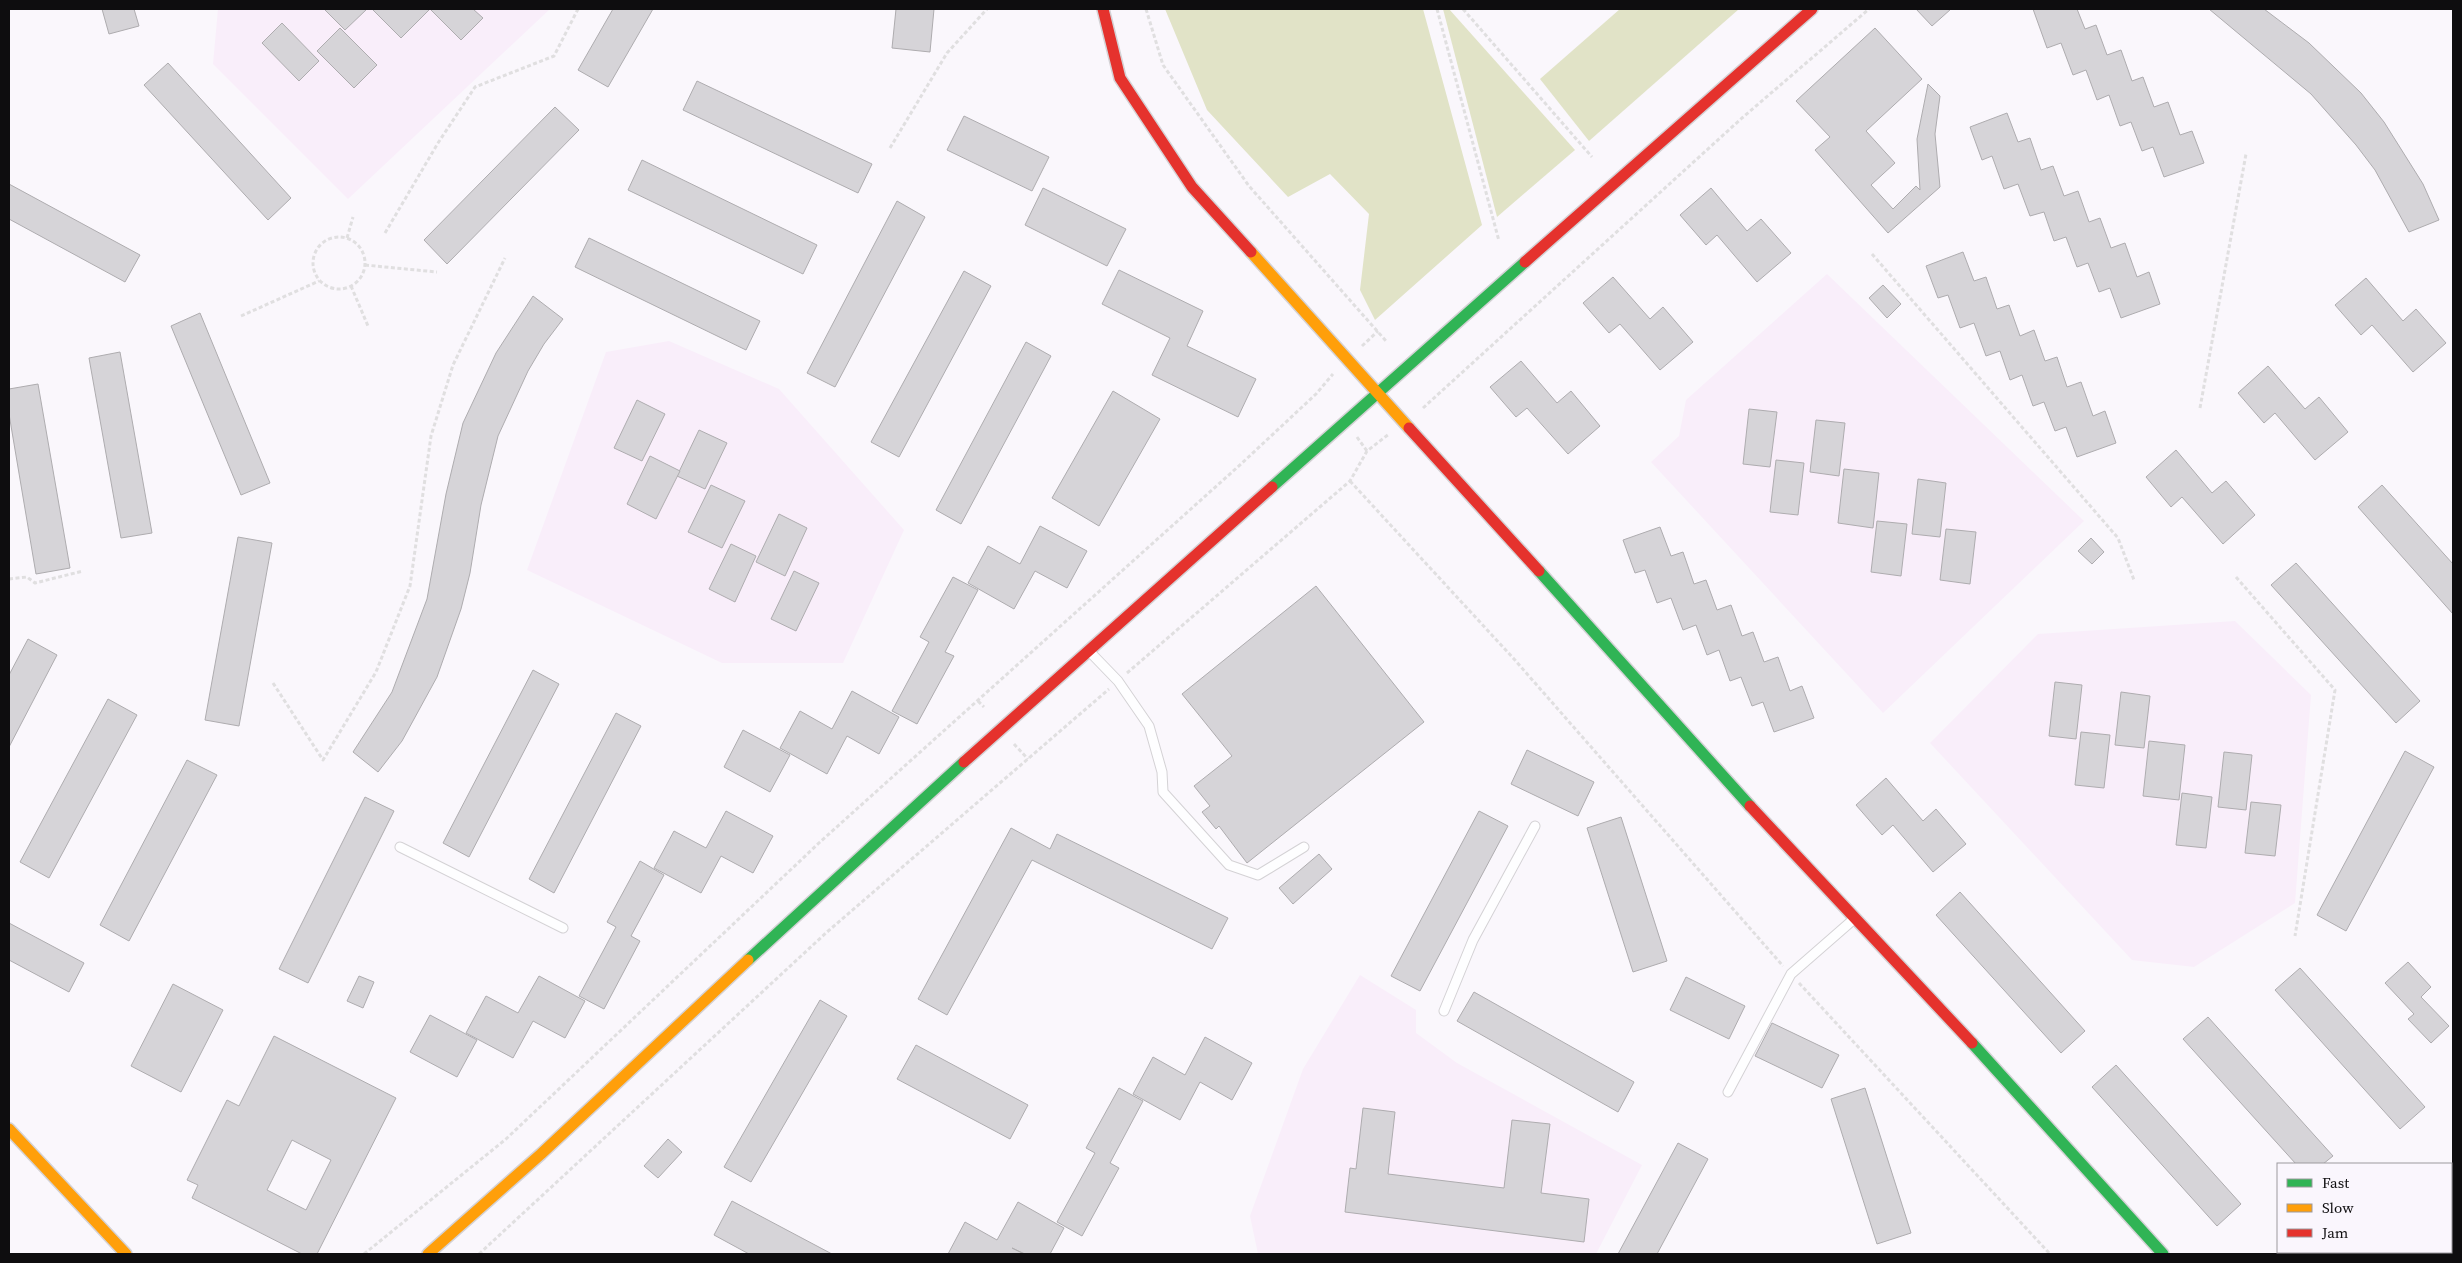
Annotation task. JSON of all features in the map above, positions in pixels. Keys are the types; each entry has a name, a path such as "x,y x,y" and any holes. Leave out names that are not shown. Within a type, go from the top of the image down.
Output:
{"street":[{"path":"1103,9 1120,78 1192,187 1377,393 1520,548 1776,835 2030,1105 2163,1254"},
{"path":"428,1254 541,1154 862,853 1377,393 1812,9"},
{"path":"9,1129 126,1254"}],"lane":[{"path":"1089,651 1118,682 1149,726 1162,772 1164,792 1229,865 1258,875 1304,847"},
{"path":"1444,1011 1473,940 1535,826"},
{"path":"400,847 562,928"},
{"path":"1728,1092 1791,974 1854,918"}],"path":[{"path":"385,233 438,143 474,87 554,56 578,9"},
{"path":"890,148 947,53 988,9"},
{"path":"1146,9 1163,65 1249,186 1386,341"},
{"path":"1436,9 1499,241"},
{"path":"1463,9 1592,158"},
{"path":"1423,408 1742,118 1869,9"},
{"path":"2200,408 2246,154"},
{"path":"347,238 353,217"},
{"path":"330,238 347,238 361,249 365,266 358,281 351,286 334,289 319,281 313,265 317,249 330,238"},
{"path":"1872,254 2118,538 2134,580"},
{"path":"273,683 323,760 376,672 410,586 431,436 454,365 505,258"},
{"path":"365,266 437,272"},
{"path":"240,316 319,281"},
{"path":"351,286 368,326"},
{"path":"1358,350 1378,331"},
{"path":"364,1254 506,1139 820,842 1241,464 1316,394 1338,367"},
{"path":"479,1254 827,932 1350,481 1367,451 1393,430"},
{"path":"1356,436 1367,451"},
{"path":"1350,481 1514,659 1791,974 2050,1254"},
{"path":"9,579 27,577 35,583 83,571"},
{"path":"2236,577 2335,690 2296,936"},
{"path":"978,701 984,707"},
{"path":"1012,741 1028,759"}],"shaded area":[{"path":"218,9 550,9 348,199 213,64"},
{"path":"1827,274 2084,521 1883,713 1651,462 1679,436 1686,400"},
{"path":"669,341 779,389 904,530 843,663 722,663 527,570 606,352"},
{"path":"2235,621 2311,695 2295,903 2194,967 2132,960 1930,743 2038,634"},
{"path":"1360,975 1416,1010 1416,1033 1457,1063 1642,1165 1596,1254 1258,1254 1250,1216 1303,1069"},
{"path":"2452,1170 2453,1254 2292,1254 2452,1253"}],"green space":[{"path":"1165,9 1423,9 1482,225 1375,320 1360,290 1369,214 1330,174 1288,197 1207,110"},
{"path":"1443,9 1449,9 1575,150 1497,217"},
{"path":"1620,9 1739,9 1589,141 1540,79"}],"building":[{"path":"102,9 134,9 139,26 109,34"},
{"path":"324,9 367,9 345,30"},
{"path":"372,9 430,9 401,38"},
{"path":"430,9 473,9 483,18 461,40"},
{"path":"613,9 653,9 608,87 578,70"},
{"path":"896,9 934,9 930,52 892,48"},
{"path":"1916,9 1951,9 1932,26"},
{"path":"2033,9 2077,9 2085,29 2096,25 2107,55 2121,50 2132,81 2143,77 2154,107 2168,102 2180,135 2192,131 2204,163 2164,177 2153,147 2142,151 2131,122 2120,126 2109,95 2097,100 2086,70 2073,75 2061,43 2047,48"},
{"path":"2209,9 2264,9 2309,43 2361,93 2384,122 2423,184 2439,220 2409,232 2375,170 2356,145 2311,94"},
{"path":"282,23 319,61 299,81 262,43"},
{"path":"340,28 377,65 354,88 317,51"},
{"path":"1875,28 1922,79 1866,131 1895,163 1871,185 1893,209 1916,186 1920,190 1917,139 1928,84 1940,96 1935,134 1940,187 1888,233 1815,150 1830,137 1796,101"},
{"path":"168,63 291,198 268,220 144,85"},
{"path":"697,81 872,164 858,193 683,110"},
{"path":"555,107 579,130 447,264 424,240"},
{"path":"2007,113 2018,142 2030,138 2041,170 2053,166 2064,196 2078,191 2089,222 2100,218 2111,248 2125,243 2137,277 2149,272 2160,304 2121,318 2110,288 2099,292 2088,263 2077,267 2066,237 2054,241 2044,212 2030,216 2018,184 2004,189 1992,156 1982,160 1970,127"},
{"path":"964,116 1049,157 1032,191 947,150"},
{"path":"642,160 817,245 803,274 628,190"},
{"path":"9,184 140,255 125,282 9,219"},
{"path":"1043,188 1126,229 1107,266 1025,225"},
{"path":"1711,188 1747,231 1761,219 1791,253 1757,282 1717,235 1706,245 1680,215"},
{"path":"897,201 925,217 835,387 807,373"},
{"path":"589,238 760,321 746,350 575,267"},
{"path":"1963,252 1974,281 1986,277 1997,309 2009,305 2020,336 2034,330 2045,361 2057,357 2067,387 2081,382 2093,416 2105,411 2116,443 2077,457 2066,427 2055,431 2044,402 2033,406 2022,375 2010,380 2000,351 1986,356 1974,323 1960,328 1948,295 1938,298 1926,266"},
{"path":"1119,270 1203,311 1187,346 1256,379 1238,417 1152,375 1170,338 1102,304"},
{"path":"964,271 991,286 899,457 871,442"},
{"path":"1613,277 1650,319 1663,307 1693,342 1660,370 1620,324 1609,333 1583,303"},
{"path":"2366,278 2403,321 2416,309 2446,343 2413,372 2372,325 2361,335 2335,305"},
{"path":"1883,285 1901,304 1887,318 1869,298"},
{"path":"533,296 563,319 544,344 528,371 498,436 481,505 470,573 461,609 437,677 402,741 378,772 353,752 392,692 427,599 446,494 463,423 496,353"},
{"path":"200,313 270,483 241,495 171,326"},
{"path":"1026,342 1051,356 961,524 936,510"},
{"path":"120,352 152,533 121,538 89,358"},
{"path":"1521,361 1557,403 1571,391 1600,426 1568,454 1527,408 1516,417 1490,387"},
{"path":"2268,366 2305,409 2319,397 2348,432 2315,460 2275,413 2264,423 2238,393"},
{"path":"38,384 70,568 36,574 9,414 9,389"},
{"path":"1113,391 1160,419 1099,526 1052,498"},
{"path":"637,400 665,414 642,461 614,448"},
{"path":"1749,409 1777,412 1770,467 1743,464"},
{"path":"1816,420 1845,423 1839,476 1810,472"},
{"path":"699,430 727,443 705,489 677,476"},
{"path":"2176,450 2212,493 2226,481 2255,515 2223,544 2182,497 2171,507 2146,477"},
{"path":"650,456 680,471 656,519 627,504"},
{"path":"1776,460 1804,463 1798,515 1770,512"},
{"path":"1844,469 1879,473 1873,528 1838,523"},
{"path":"1918,479 1946,483 1940,537 1912,534"},
{"path":"711,485 745,501 722,548 688,532"},
{"path":"2382,485 2453,564 2453,614 2358,507"},
{"path":"779,514 807,528 785,576 756,562"},
{"path":"1877,521 1907,524 1901,576 1871,572"},
{"path":"1040,526 1087,551 1067,588 1035,571 1014,609 968,583 988,546 1020,564"},
{"path":"1660,527 1671,556 1683,552 1694,584 1706,580 1717,610 1731,605 1742,636 1753,632 1764,662 1778,657 1790,691 1802,686 1814,718 1774,732 1763,702 1752,706 1741,677 1730,681 1719,650 1707,655 1696,625 1683,630 1671,598 1657,603 1645,570 1635,573 1623,540"},
{"path":"1946,529 1976,532 1970,584 1940,580"},
{"path":"238,537 272,543 239,726 205,720"},
{"path":"2091,538 2104,552 2092,564 2078,551"},
{"path":"731,544 756,556 735,602 709,589"},
{"path":"2296,563 2420,701 2396,723 2271,585"},
{"path":"794,571 819,583 796,631 771,619"},
{"path":"953,577 978,590 945,652 954,656 917,724 892,711 929,642 920,637"},
{"path":"1316,586 1424,722 1247,863 1219,826 1216,829 1202,812 1210,806 1194,786 1232,756 1182,694"},
{"path":"28,639 57,655 9,747 9,675"},
{"path":"533,670 559,684 469,857 443,843"},
{"path":"2055,682 2082,685 2076,739 2049,736"},
{"path":"852,691 899,717 879,754 847,736 827,774 780,748 800,711 832,729"},
{"path":"2121,692 2150,696 2144,748 2115,745"},
{"path":"108,699 137,715 49,878 20,862"},
{"path":"616,713 641,726 554,893 529,879"},
{"path":"743,730 790,755 770,792 724,767"},
{"path":"2081,732 2110,735 2104,788 2075,785"},
{"path":"2149,741 2185,745 2179,800 2143,796"},
{"path":"1527,750 1594,782 1578,816 1511,784"},
{"path":"2405,751 2434,767 2346,931 2317,915"},
{"path":"2224,752 2252,755 2246,810 2218,807"},
{"path":"187,760 217,775 129,941 100,925"},
{"path":"1886,778 1923,821 1936,809 1966,844 1933,872 1893,825 1882,835 1856,805"},
{"path":"2182,793 2212,797 2206,848 2176,845"},
{"path":"365,797 394,811 308,983 279,969"},
{"path":"2251,802 2281,805 2275,856 2245,853"},
{"path":"726,811 773,836 753,873 721,856 701,893 654,868 674,831 706,848"},
{"path":"1479,811 1508,826 1420,991 1391,976"},
{"path":"1621,817 1667,961 1633,972 1587,828"},
{"path":"1011,828 1050,849 1057,834 1228,918 1212,949 1032,860 947,1015 918,999"},
{"path":"1319,854 1332,869 1293,904 1279,888"},
{"path":"640,861 664,875 631,936 640,941 604,1009 579,996 616,927 607,922"},
{"path":"1960,892 2085,1031 2061,1053 1936,915"},
{"path":"9,923 84,963 69,992 9,960"},
{"path":"2408,962 2431,987 2421,997 2449,1026 2431,1043 2408,1019 2414,1014 2385,983"},
{"path":"2300,968 2425,1107 2400,1129 2275,990"},
{"path":"359,976 374,982 363,1008 347,1001"},
{"path":"539,976 585,1001 565,1038 533,1021 513,1058 466,1033 486,996 518,1013"},
{"path":"1686,977 1745,1006 1729,1039 1670,1010"},
{"path":"173,984 223,1010 181,1092 131,1066"},
{"path":"1474,992 1634,1082 1618,1112 1457,1021"},
{"path":"820,1000 847,1016 751,1182 724,1167"},
{"path":"430,1015 477,1040 457,1077 410,1052"},
{"path":"2208,1017 2333,1156 2324,1163 2295,1163 2183,1039"},
{"path":"1772,1023 1839,1055 1822,1088 1755,1056"},
{"path":"274,1036 396,1098 317,1254 302,1254 192,1198 198,1185 187,1180 227,1100 239,1106","holes":["292,1140 331,1160 306,1210 267,1190"]},
{"path":"1205,1037 1252,1063 1232,1100 1200,1082 1180,1120 1133,1094 1153,1057 1185,1075"},
{"path":"916,1045 1028,1105 1010,1139 897,1079"},
{"path":"2116,1065 2241,1204 2217,1226 2092,1087"},
{"path":"1119,1088 1143,1101 1110,1163 1119,1168 1082,1236 1057,1222 1095,1153 1086,1148"},
{"path":"1865,1088 1911,1233 1877,1244 1831,1099"},
{"path":"1363,1108 1395,1112 1388,1174 1504,1188 1512,1120 1550,1124 1541,1193 1589,1199 1584,1242 1345,1212 1350,1168 1356,1169"},
{"path":"668,1139 682,1152 658,1178 644,1166"},
{"path":"1678,1143 1708,1159 1657,1254 1618,1254"},
{"path":"732,1201 832,1254 749,1254 714,1235"},
{"path":"1018,1202 1064,1228 1050,1254 1025,1254 1012,1248 1024,1254 948,1254 965,1222 997,1240"}],"traffic: fast":[{"path":"1272,487 1525,262"},
{"path":"1539,571 1750,806"},
{"path":"748,960 964,762"},
{"path":"1972,1043 2163,1254"}],"traffic: slow":[{"path":"1251,252 1409,428"},
{"path":"428,1254 541,1154 748,960"},
{"path":"9,1129 126,1254"}],"traffic: jam":[{"path":"1103,9 1120,78 1192,187 1251,252"},
{"path":"1525,262 1812,9"},
{"path":"1409,428 1539,571"},
{"path":"964,762 1272,487"},
{"path":"1750,806 1972,1043"}]}
